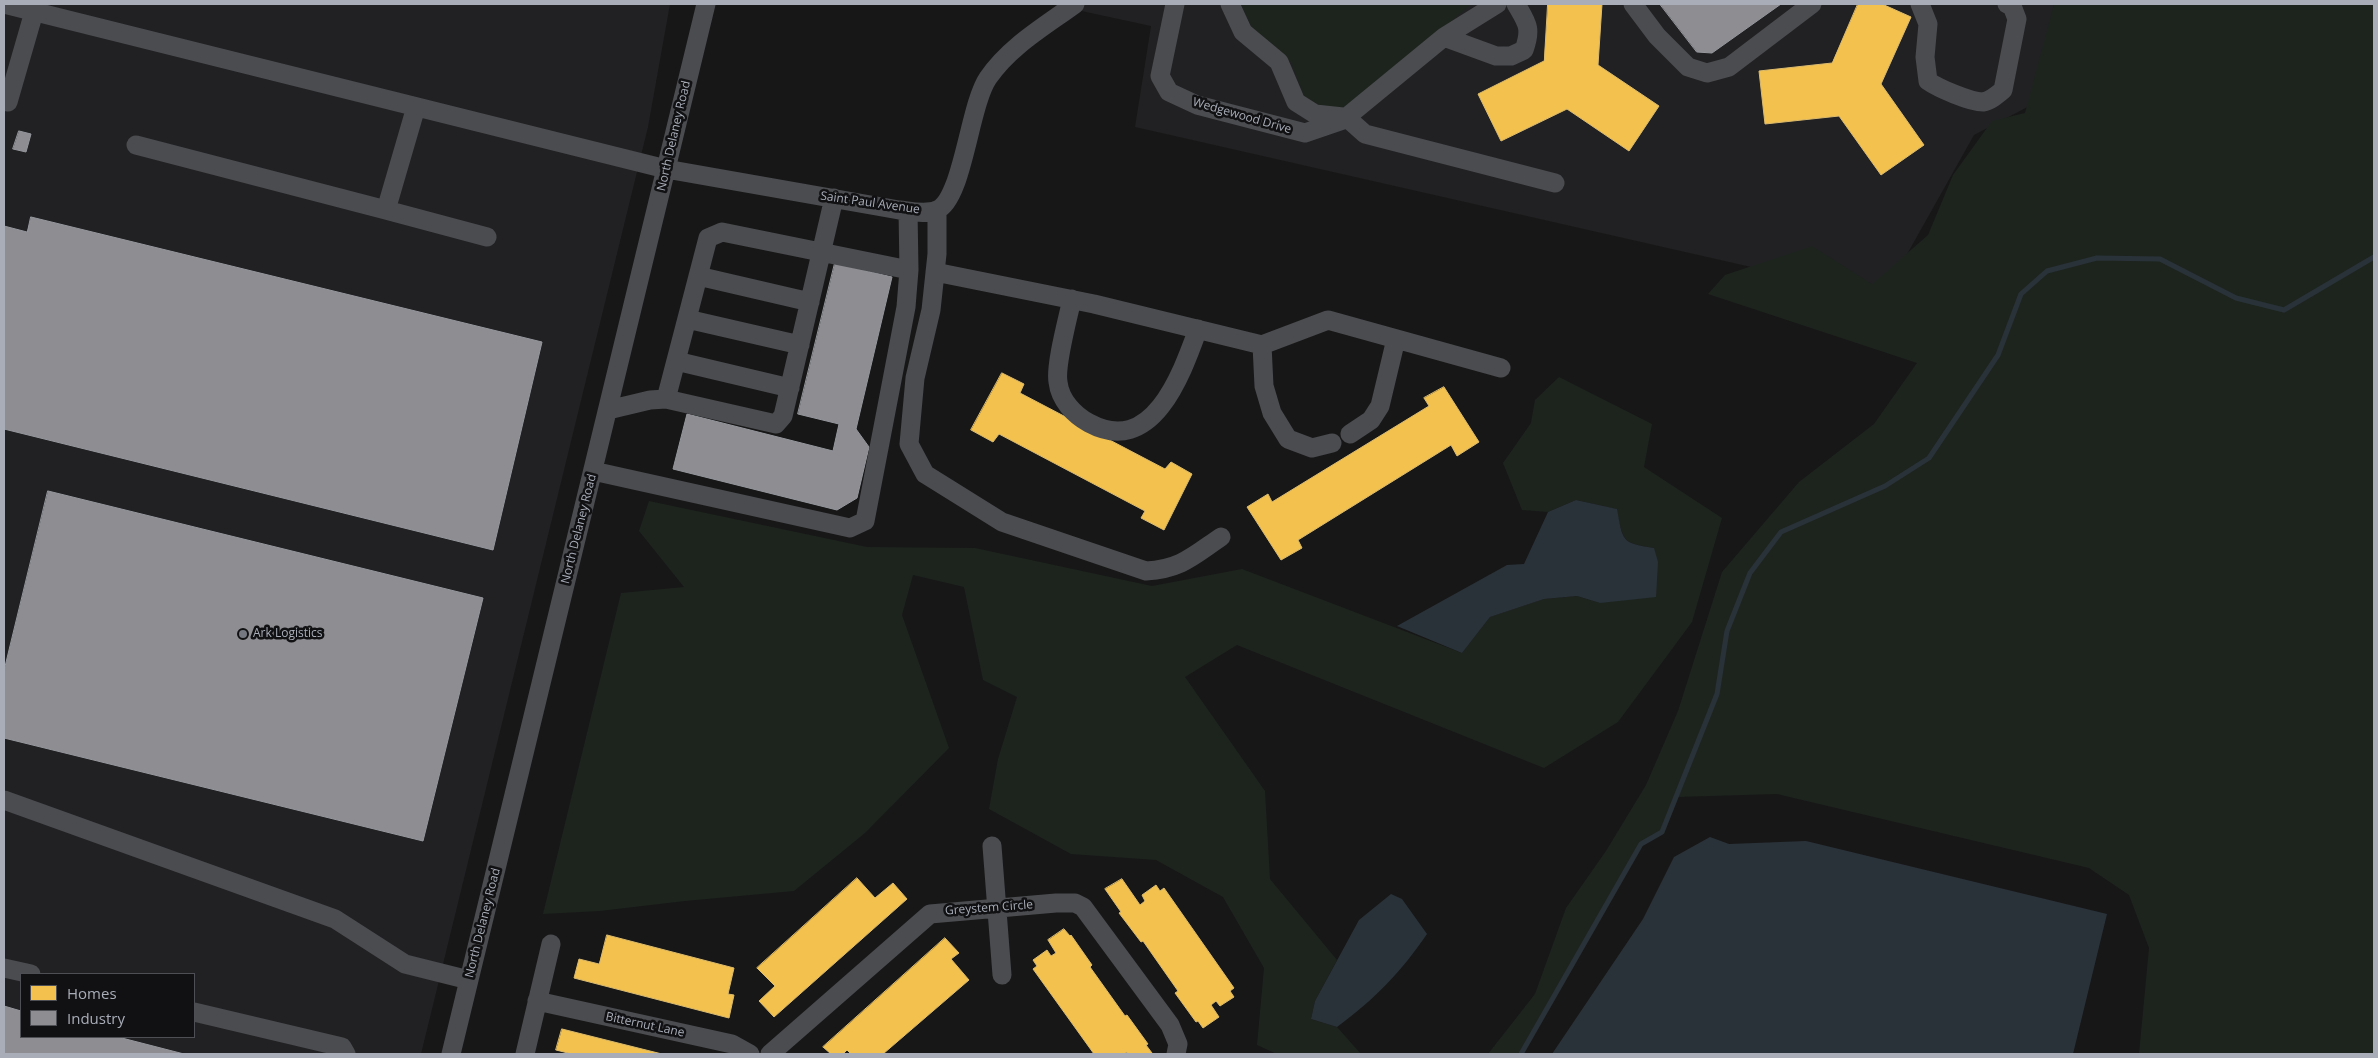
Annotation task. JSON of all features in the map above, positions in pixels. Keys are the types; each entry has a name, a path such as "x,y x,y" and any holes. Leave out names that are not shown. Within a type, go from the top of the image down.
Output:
{"street":[{"name":"Saint Paul Avenue","path":"4,4 666,169 908,211 937,210 947,203 954,189 972,117 988,79 1004,58 1075,4"},
{"name":"North Delaney Road","path":"451,1054 706,4"},
{"name":"Wedgewood Drive","path":"1175,4 1160,76 1169,92 1197,105 1305,133 1346,117 1444,37 1497,4"},
{"path":"1230,4 1243,32 1279,62 1296,102 1315,114 1346,117 1364,134 1555,183"},
{"path":"1444,37 1496,56 1511,56 1518,53 1524,50 1529,26 1516,4"},
{"path":"1634,4 1657,36 1688,67 1707,73 1729,67 1812,4"},
{"path":"1920,4 1928,24 1925,57 1928,81 1939,89 1983,102 1995,97 2003,90 2016,20 2012,6 2007,4"},
{"path":"4,101 8,102 34,12"},
{"path":"386,210 416,107"},
{"path":"136,145 487,236"},
{"path":"608,410 650,400 666,399 776,424 783,416 834,198"},
{"path":"937,210 935,272 931,310 916,378 909,444 925,474 1002,522 1146,571 1167,569 1184,562 1221,537"},
{"path":"593,471 850,528 866,521 906,307 909,270 908,211"},
{"path":"666,399 708,238 722,232 909,270"},
{"path":"935,272 1072,299 1262,345 1328,320 1501,368"},
{"path":"698,276 810,302"},
{"path":"1072,299 1064,332 1057,382 1064,402 1082,420 1102,430 1137,429 1153,417 1182,373 1198,330"},
{"path":"687,319 800,345"},
{"path":"1350,434 1371,420 1380,406 1396,339"},
{"path":"1262,345 1264,386 1272,413 1288,439 1312,448 1332,443"},
{"path":"676,361 790,388"},
{"path":"4,800 335,919 404,964 469,980"},
{"path":"992,846 1002,974"},
{"name":"Greystem Circle","path":"770,1054 930,914 1056,903 1075,903 1083,907 1170,1025 1178,1044 1176,1054"},
{"path":"525,1054 551,944"},
{"path":"4,968 26,973"},
{"name":"Bitternut Lane","path":"537,1001 732,1044 750,1054"},
{"path":"195,1012 342,1047 346,1054"}],"shaded area":[{"path":"4,4 670,4 648,127 421,1054 4,1054"},
{"path":"1049,4 2054,4 2039,101 1974,135 1883,297 1135,127 1151,26"},
{"path":"1241,4 1472,4 1345,108 1323,107 1304,96 1291,62 1252,28"},
{"path":"2054,4 2374,4 2374,1054 2139,1054 2149,948 2129,895 2089,868 1777,794 1677,797 1662,832 1641,844 1521,1054 1488,1054 1535,994 1566,908 1606,851 1646,785 1678,711 1722,572 1799,482 1874,424 1917,363 1708,294 1725,275 1812,246 1872,284 1928,235 1953,175 1992,121 2025,113"},
{"path":"1559,377 1652,424 1644,467 1722,518 1692,622 1618,722 1544,768 1237,645 1185,677 1265,791 1270,879 1337,960 1315,1001 1311,1019 1337,1027 1361,1054 1277,1054 1257,1045 1264,968 1223,897 1156,860 1071,854 989,809 998,759 1017,697 983,680 964,587 913,575 902,615 949,748 865,833 794,891 600,911 543,914 621,593 684,587 639,531 649,501 867,547 975,548 1152,586 1242,569 1462,653 1490,617 1544,599 1577,596 1600,603 1654,548 1635,544 1626,539 1616,509 1576,500 1548,512 1522,510 1503,463 1531,423 1535,400"},
{"path":"1576,500 1617,509 1625,539 1635,544 1654,548 1658,562 1656,597 1600,603 1577,596 1544,599 1490,617 1462,653 1397,626 1507,565 1524,564 1548,512"},
{"path":"1710,837 1729,844 1806,841 2107,914 2073,1054 1552,1054 1643,919 1674,857"},
{"path":"1391,894 1402,899 1427,934 1407,961 1386,984 1337,1027 1311,1019 1315,1001 1359,920"}],"building: Homes":[{"path":"1548,4 1602,4 1598,65 1659,106 1629,151 1567,109 1501,141 1478,94 1544,61"},
{"path":"1858,4 1882,4 1911,17 1881,84 1924,145 1881,175 1839,116 1765,124 1759,71 1832,63"},
{"path":"1002,373 1024,384 1020,393 1165,469 1171,462 1192,474 1164,530 1141,518 1145,511 999,434 993,442 971,430"},
{"path":"1444,387 1479,442 1457,456 1451,445 1298,540 1302,548 1281,560 1247,507 1268,494 1272,502 1429,406 1424,398"},
{"path":"857,878 875,898 893,883 907,899 774,1017 759,1001 775,986 757,968"},
{"path":"1122,879 1140,905 1145,901 1142,895 1156,885 1160,891 1164,888 1234,988 1230,991 1234,997 1220,1006 1216,1001 1211,1005 1219,1017 1203,1028 1198,1021 1196,1022 1175,993 1178,991 1143,941 1141,942 1119,913 1121,912 1105,889"},
{"path":"1064,929 1071,935 1092,965 1090,967 1125,1016 1127,1015 1148,1044 1146,1045 1152,1053 1094,1054 1033,969 1037,966 1033,960 1047,950 1051,956 1056,953 1048,940"},
{"path":"607,935 734,968 728,994 734,995 729,1018 574,978 579,959 599,964"},
{"path":"945,938 959,953 951,959 969,980 883,1054 851,1054 847,1050 843,1054 831,1054 823,1047"},
{"path":"562,1029 662,1054 572,1054 556,1050"}],"building: Industry":[{"path":"1660,4 1781,4 1712,53 1697,52"},
{"path":"19,131 31,134 26,152 13,149"},
{"path":"31,217 542,342 493,550 4,429 4,226 27,232"},
{"path":"835,263 892,277 856,429 869,447 857,498 837,510 673,469 687,414 833,451 839,424 798,414"},
{"name":"Ark Logistics","path":"48,491 483,598 423,841 4,738 4,671"},
{"path":"4,1006 20,1011 20,1038 122,1038 184,1054 4,1054"}],"waterway":[{"path":"1521,1054 1641,844 1662,832 1717,694 1727,631 1750,573 1781,532 1885,486 1929,458 1998,355 2021,294 2047,271 2097,258 2160,259 2236,298 2284,310 2374,257"}],"place":[{"name":"Ark Logistics","path":"243,634"}]}
